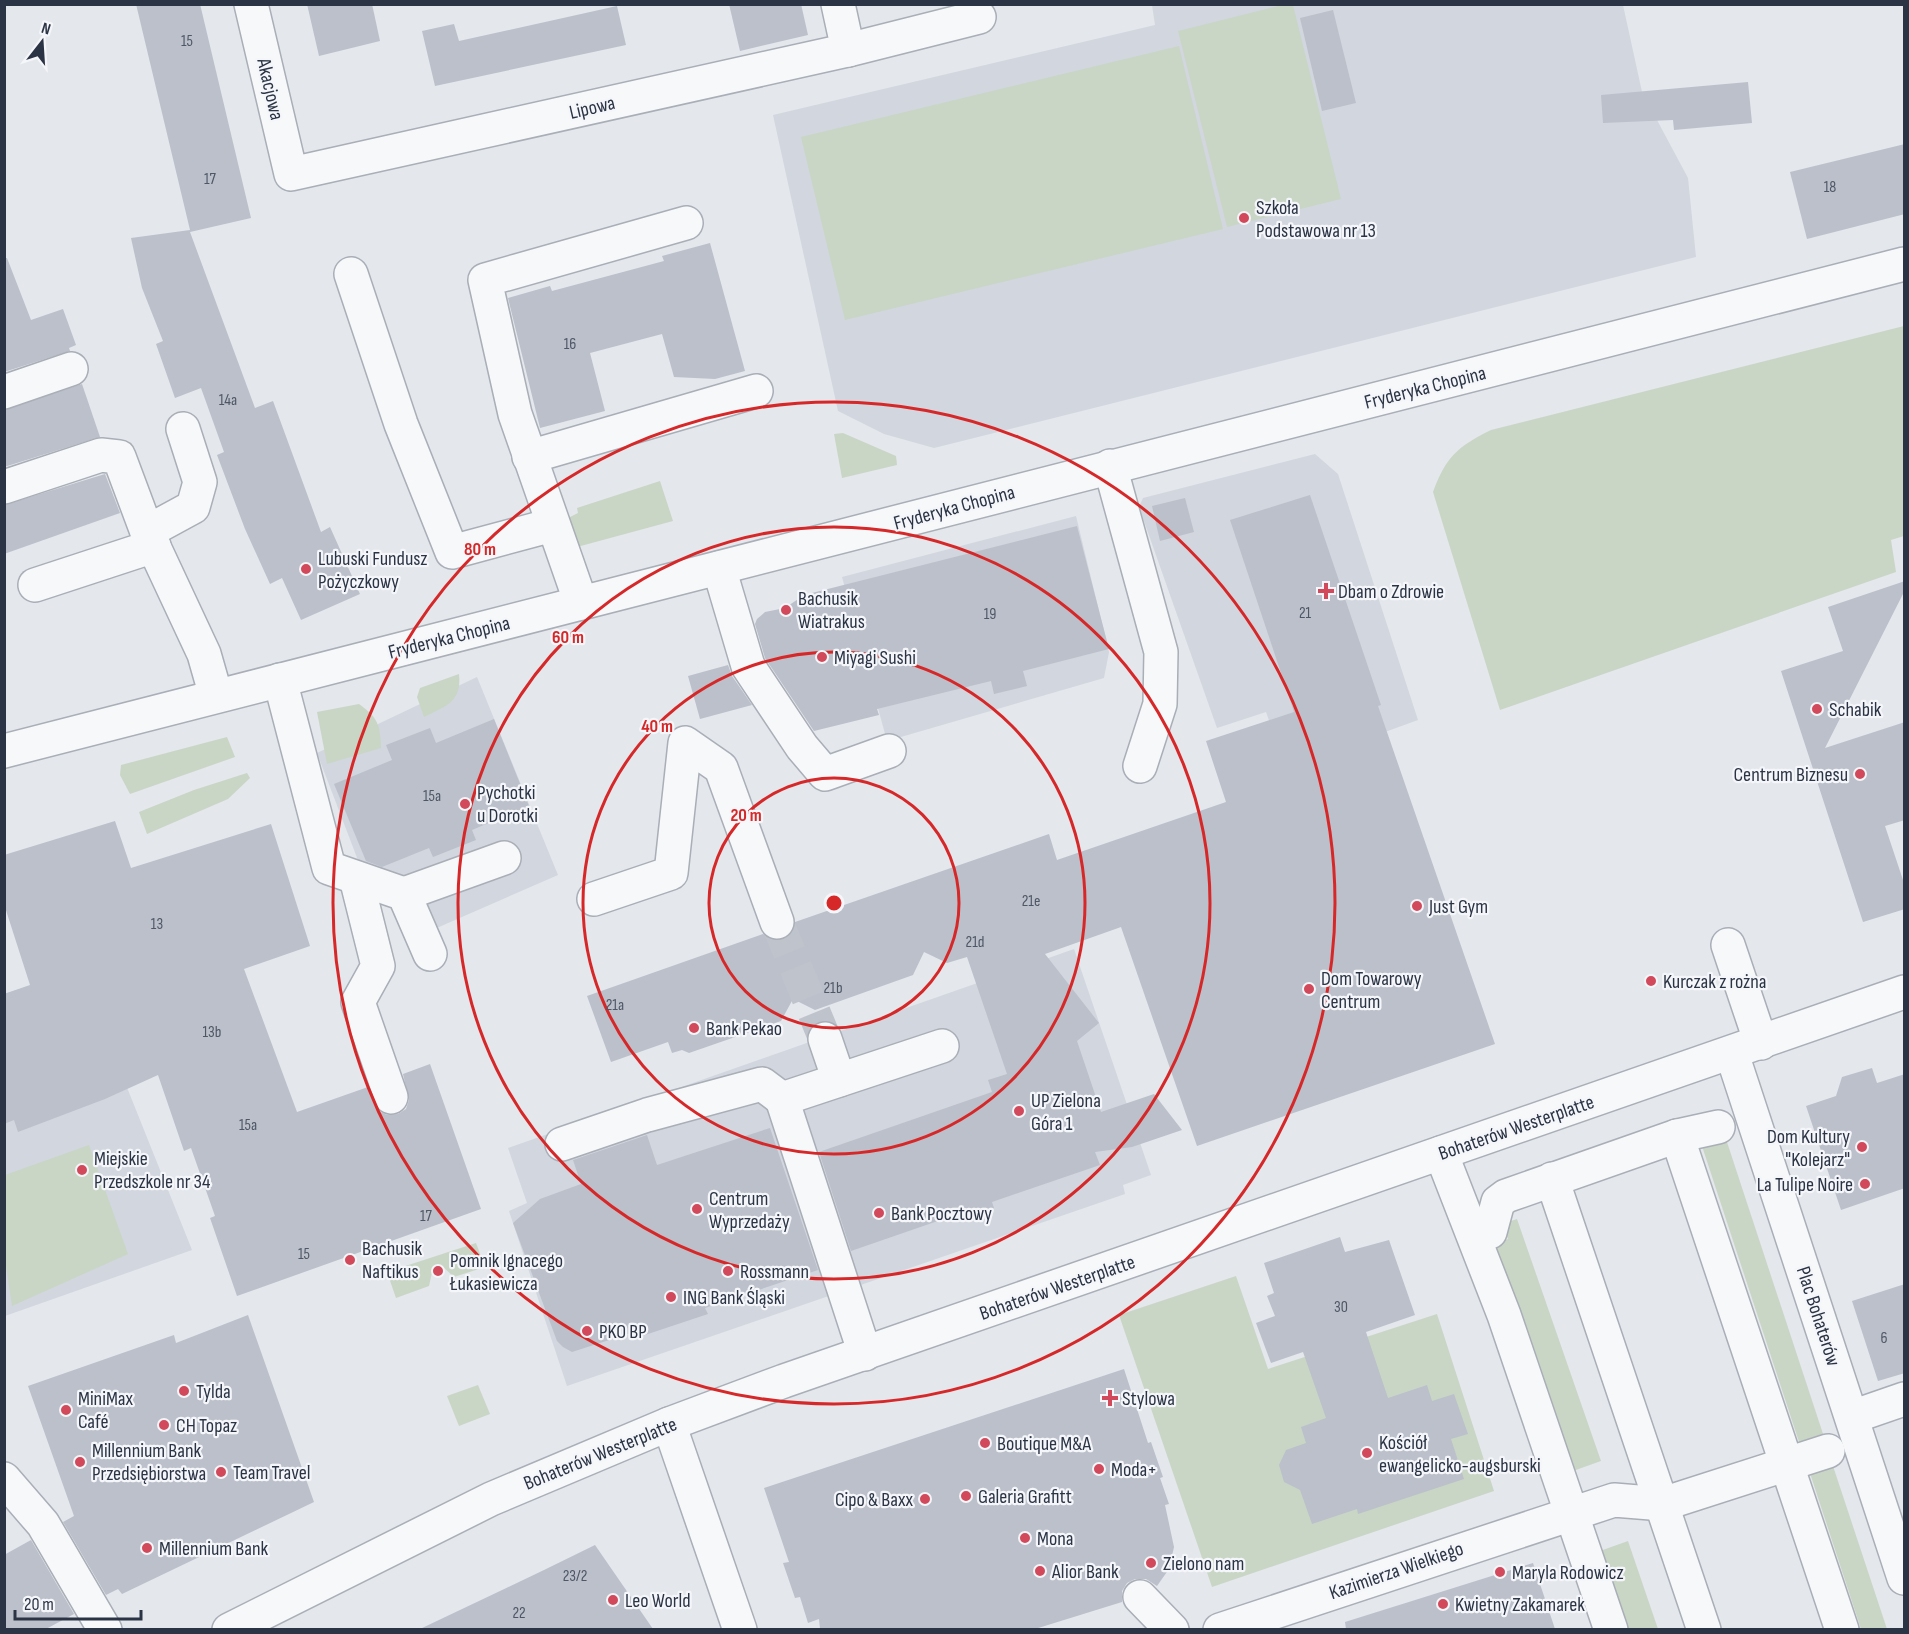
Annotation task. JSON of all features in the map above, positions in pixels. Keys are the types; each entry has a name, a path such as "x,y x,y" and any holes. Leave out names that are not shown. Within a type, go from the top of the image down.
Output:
{"street":[{"name":"Akacjowa","path":"251,4 291,174"},
{"path":"838,4 848,50"},
{"name":"Lipowa","path":"291,174 848,50 980,17"},
{"path":"581,603 515,414 485,280 686,223"},
{"name":"Fryderyka Chopina","path":"4,751 1905,264"},
{"path":"351,274 401,424 452,552 552,525"},
{"path":"4,392 71,369"},
{"path":"529,457 756,391"},
{"path":"35,585 150,539 193,507 200,482 183,429"},
{"path":"4,487 101,454 119,457 150,539 204,654 216,696"},
{"path":"1110,466 1161,652 1160,704 1140,766"},
{"path":"719,568 748,666 802,747 825,774 889,752"},
{"path":"280,680 328,868 404,894 504,858"},
{"path":"594,899 671,873 685,743 721,768 777,922"},
{"path":"356,878 378,966 358,1002 391,1097"},
{"path":"404,894 430,954"},
{"name":"Plac Bohaterów","path":"1728,945 1747,1049 1852,1417 1905,1578"},
{"name":"Bohaterów Westerplatte","path":"229,1629 491,1499 669,1424 1905,992"},
{"path":"825,1039 839,1080"},
{"path":"782,1099 942,1046"},
{"path":"562,1144 647,1115 762,1084 782,1099 865,1354"},
{"path":"1490,1232 1498,1202 1506,1196 1677,1136 1718,1127"},
{"path":"1677,1136 1842,1629"},
{"path":"1441,1153 1504,1315 1611,1629"},
{"path":"1552,1179 1664,1504 1704,1629"},
{"path":"1852,1417 1905,1399"},
{"path":"669,1424 740,1629"},
{"path":"1664,1504 1828,1451"},
{"path":"11,1498 43,1524 105,1629"},
{"name":"Kazimierza Wielkiego","path":"1220,1629 1620,1498 1664,1504"},
{"path":"1140,1597 1172,1629"}],"shaded area":[{"name":"Szkoła Podstawowa nr 13","path":"1152,5 1623,5 1642,92 1688,178 1696,257 934,448 884,434 838,411 773,115 1155,25"},
{"path":"1315,454 1338,474 1418,720 1286,768 1266,712 1217,728 1139,507 1143,498"},
{"path":"1076,516 1109,652 1104,678 887,741 842,577"},
{"path":"477,677 558,875 423,934 364,876 317,753"},
{"path":"1074,949 1151,1175 1123,1185 1125,1194 567,1386 509,1211 527,1203 508,1148"},
{"name":"Miejskie Przedszkole nr 34","path":"80,970 192,1250 5,1316 4,994"}],"green space":[{"path":"1286,4 1293,5 1341,199 1227,227 1178,31"},
{"path":"1179,46 1223,229 845,320 801,137"},
{"path":"1904,326 1904,536 1891,540 1896,572 1500,710 1433,492 1443,470 1454,454 1469,442 1491,430"},
{"path":"843,433 896,456 897,465 842,478 834,434"},
{"path":"660,481 673,521 577,547 566,519 578,513 577,508"},
{"path":"459,674 458,691 451,702 424,717 417,697 420,688"},
{"path":"359,704 377,722 381,748 327,764 317,712"},
{"path":"227,737 235,757 130,794 120,775 121,765"},
{"path":"247,773 250,778 228,799 147,834 139,812 194,790"},
{"path":"1725,1136 1827,1446 1803,1454 1701,1143"},
{"path":"89,1145 128,1254 12,1306 4,1252 5,1175"},
{"path":"1517,1219 1601,1461 1573,1471 1494,1245 1508,1239 1502,1224"},
{"path":"476,1243 485,1267 454,1277 441,1265 433,1268 429,1286 396,1298 387,1272"},
{"path":"1236,1276 1268,1369 1437,1314 1494,1491 1212,1587 1119,1315"},
{"path":"478,1385 490,1414 459,1426 447,1396"},
{"path":"1830,1457 1887,1629 1861,1629 1807,1464"},
{"path":"1628,1541 1658,1629 1627,1629 1600,1551"}],"building":[{"path":"136,4 200,4 251,218 190,232 255,408 273,401 321,532 330,527 360,594 301,620 282,578 270,584 245,529 217,455 224,452 201,388 175,398 156,344 163,341 142,288 131,238 190,230"},
{"path":"307,4 372,4 380,41 319,56"},
{"path":"729,4 801,4 808,35 740,51"},
{"path":"617,6 626,45 435,86 422,31 454,24 459,41"},
{"path":"1333,10 1356,103 1322,111 1300,18"},
{"path":"1748,82 1752,123 1674,130 1673,120 1603,123 1601,95"},
{"path":"1905,144 1905,214 1807,239 1790,172"},
{"path":"710,243 745,371 715,379 674,377 662,334 590,353 605,411 540,428 508,298 550,286 552,291 664,261 662,256"},
{"path":"4,258 7,258 31,320 63,309 76,345 69,348 70,351 4,372"},
{"path":"82,384 100,437 4,467 4,410"},
{"path":"105,474 120,513 4,554 4,505"},
{"path":"1310,495 1381,705 1378,706 1495,1044 1197,1146 1121,927 1045,954 1099,1023 1077,1041 1101,1112 1154,1094 1182,1130 1132,1147 1095,1152 1100,1165 992,1202 994,1208 959,1220 958,1214 851,1251 819,1152 992,1092 988,1080 1007,1074 967,957 947,963 924,952 913,975 815,1010 793,999 781,1021 689,1053 682,1050 672,1053 668,1042 611,1062 587,996 763,934 773,940 783,940 792,934 795,922 1049,834 1057,860 1226,802 1206,741 1294,712 1230,520"},
{"path":"1185,498 1194,532 1160,541 1152,506"},
{"path":"1077,526 1109,649 1023,671 1027,686 994,694 991,681 877,709 879,715 814,731 765,658 755,624 757,619 765,612 785,608 804,595"},
{"name":"Centrum Biznesu","path":"1905,581 1905,590 1825,748 1905,722 1905,820 1885,826 1905,886 1905,909 1863,922 1781,671 1843,651 1828,607"},
{"path":"728,665 732,676 752,705 700,719 688,676"},
{"path":"494,719 529,806 472,830 476,840 433,857 429,848 382,867 366,861 334,784 392,760 386,745 430,728 436,743"},
{"path":"115,821 131,868 271,824 310,946 244,969 297,1112 368,1087 378,1111 387,1115 398,1114 406,1109 409,1100 403,1074 430,1064 481,1209 237,1296 210,1218 215,1216 191,1148 184,1151 158,1075 105,1099 18,1132 14,1120 4,1124 4,994 30,985 4,904 4,855"},
{"name":"Dom Kultury \"Kolejarz\"","path":"1872,1068 1877,1083 1905,1074 1905,1188 1841,1210 1806,1106 1836,1096 1842,1077"},
{"path":"770,1128 818,1270 705,1308 708,1314 633,1339 631,1333 572,1352 563,1347 557,1341 513,1223 540,1199 581,1184 573,1160 647,1135 657,1165"},
{"path":"1340,1237 1345,1252 1389,1240 1415,1315 1366,1332 1388,1398 1427,1385 1432,1401 1454,1394 1468,1434 1451,1439 1464,1479 1358,1514 1357,1509 1312,1524 1300,1490 1284,1482 1279,1465 1286,1450 1306,1443 1301,1427 1326,1418 1303,1352 1271,1363 1256,1323 1275,1316 1267,1296 1274,1293 1264,1263"},
{"path":"1905,1284 1905,1373 1878,1381 1852,1301"},
{"name":"CH Topaz","path":"248,1315 314,1502 122,1594 118,1589 106,1595 63,1522 74,1516 28,1386 174,1335 176,1343"},
{"name":"Galeria Grafitt","path":"1124,1369 1148,1443 1151,1442 1163,1477 1160,1478 1169,1504 1165,1505 1174,1547 1169,1569 1157,1586 1146,1579 1135,1579 1127,1583 1122,1591 1122,1602 1035,1629 820,1629 819,1619 808,1623 800,1597 795,1598 783,1563 789,1562 764,1488"},
{"path":"31,1540 74,1614 46,1629 4,1629 4,1555"},
{"path":"595,1545 653,1629 420,1629 544,1570"},
{"path":"1533,1563 1555,1629 1346,1629 1345,1622"}],"tunnel":[{"path":"777,922 825,1039"}],"place":[{"name":"Szkoła Podstawowa nr 13","path":"1244,218"},
{"name":"Lubuski Fundusz Pożyczkowy","path":"306,569"},
{"name":"Dbam o Zdrowie","path":"1326,591"},
{"name":"Bachusik Wiatrakus","path":"786,610"},
{"name":"Miyagi Sushi","path":"822,657"},
{"name":"Schabik","path":"1817,709"},
{"name":"Centrum Biznesu","path":"1860,774"},
{"name":"Pychotki u Dorotki","path":"465,804"},
{"name":"Just Gym","path":"1417,906"},
{"name":"Kurczak z rożna","path":"1651,981"},
{"name":"Dom Towarowy Centrum","path":"1309,989"},
{"name":"Bank Pekao","path":"694,1028"},
{"name":"UP Zielona Góra 1","path":"1019,1111"},
{"name":"Dom Kultury \"Kolejarz\"","path":"1862,1147"},
{"name":"Miejskie Przedszkole nr 34","path":"82,1170"},
{"name":"La Tulipe Noire","path":"1865,1184"},
{"name":"Centrum Wyprzedaży","path":"697,1209"},
{"name":"Bank Pocztowy","path":"879,1213"},
{"name":"Bachusik Naftikus","path":"350,1260"},
{"name":"Pomnik Ignacego Łukasiewicza","path":"438,1271"},
{"name":"Rossmann","path":"728,1271"},
{"name":"ING Bank Śląski","path":"671,1297"},
{"name":"PKO BP","path":"587,1331"},
{"name":"Tylda","path":"184,1391"},
{"name":"Stylowa","path":"1110,1398"},
{"name":"MiniMax Café","path":"66,1410"},
{"name":"CH Topaz","path":"164,1425"},
{"name":"Boutique M&A","path":"985,1443"},
{"name":"Kościół ewangelicko-augsburski","path":"1367,1453"},
{"name":"Millennium Bank Przedsiębiorstwa","path":"80,1462"},
{"name":"Moda+","path":"1099,1469"},
{"name":"Team Travel","path":"221,1472"},
{"name":"Galeria Grafitt","path":"966,1496"},
{"name":"Cipo & Baxx","path":"925,1499"},
{"name":"Mona","path":"1025,1538"},
{"name":"Millennium Bank","path":"147,1548"},
{"name":"Zielono nam","path":"1151,1563"},
{"name":"Alior Bank","path":"1040,1571"},
{"name":"Maryla Rodowicz","path":"1500,1572"},
{"name":"Leo World","path":"613,1600"},
{"name":"Kwietny Zakamarek","path":"1443,1604"}]}
